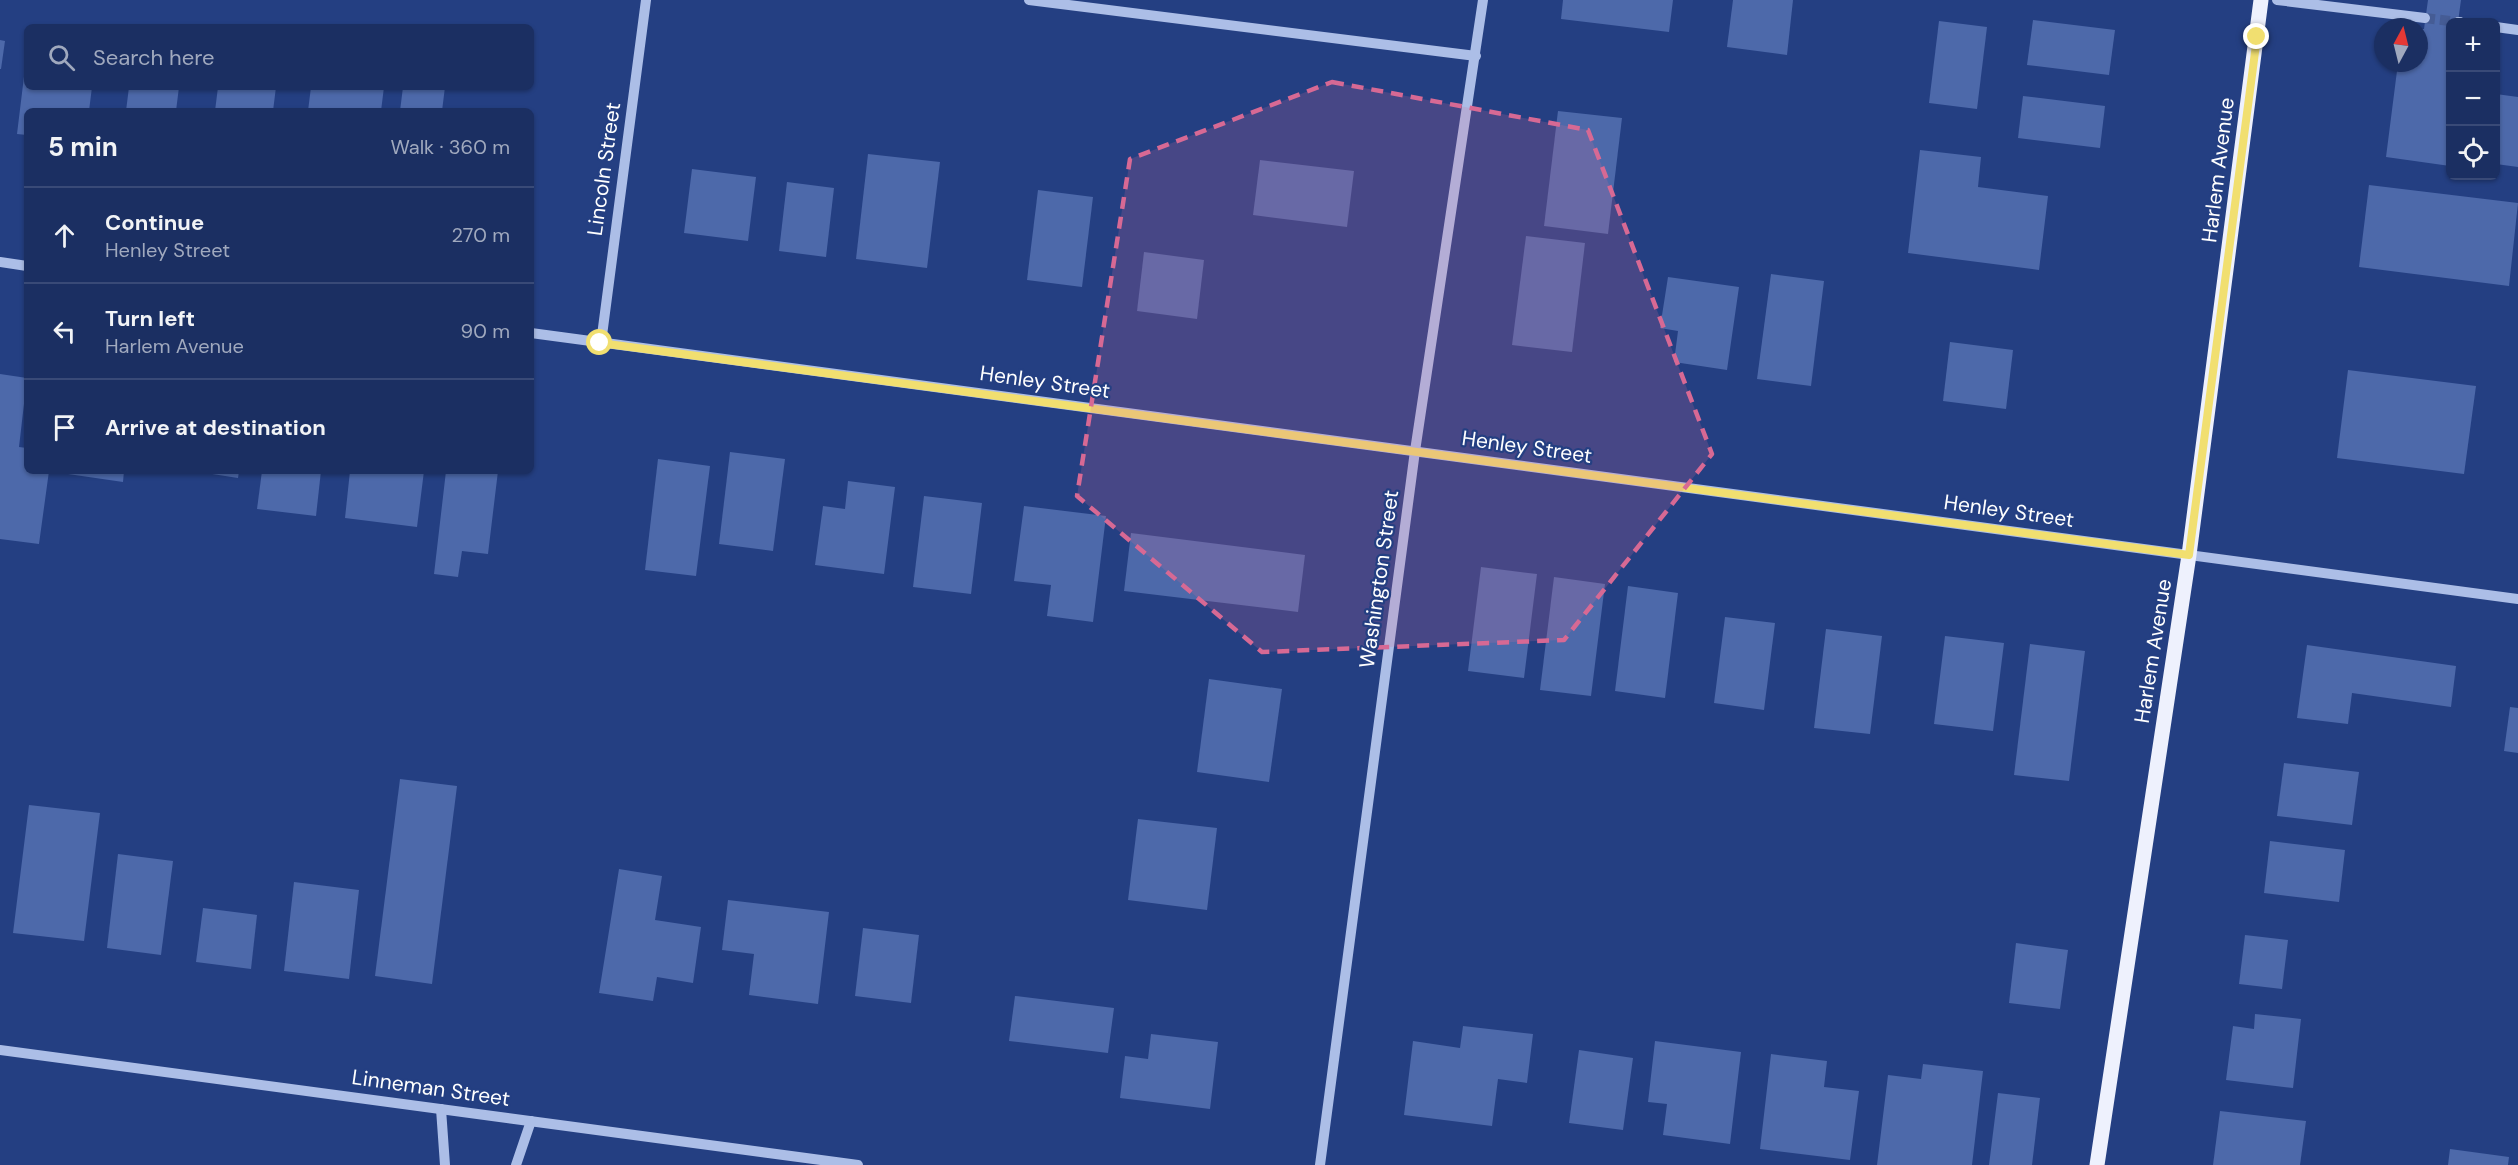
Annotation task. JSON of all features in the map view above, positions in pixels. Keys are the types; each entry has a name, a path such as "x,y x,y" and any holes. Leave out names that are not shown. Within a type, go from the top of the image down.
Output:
{"main road":[{"name":"Harlem Avenue","path":"2097,1165 2189,555 2261,0"}],"street":[{"name":"Lincoln Street","path":"600,343 646,0"},
{"path":"1029,0 1476,56"},
{"name":"Washington Street","path":"1320,1165 1415,451 1483,0"},
{"path":"2277,0 2426,18"},
{"path":"2500,28 2518,30"},
{"path":"0,262 24,266"},
{"name":"Henley Street","path":"534,333 2518,599"},
{"name":"Linneman Street","path":"0,1050 858,1165"},
{"path":"441,1109 445,1165"},
{"path":"516,1165 531,1121"}],"highlighted area":[{"path":"1332,82 1588,130 1712,454 1564,640 1262,652 1077,496 1130,159"}],"building":[{"path":"1563,0 1673,0 1669,32 1561,19"},
{"path":"1733,0 1793,0 1787,55 1727,47"},
{"path":"2428,0 2461,0 2459,18 2446,18 2446,165 2386,157 2397,72 2428,72 2428,18 2426,18"},
{"path":"2033,20 2115,30 2109,75 2027,65"},
{"path":"1939,21 1987,27 1977,109 1929,103"},
{"path":"0,40 5,41 1,69 0,69"},
{"path":"24,76 24,90 92,90 89,108 24,108 24,135 17,134"},
{"path":"129,90 179,90 176,108 126,108"},
{"path":"218,90 276,90 273,108 215,108"},
{"path":"311,90 384,90 381,108 308,108"},
{"path":"403,90 445,90 442,108 400,108"},
{"path":"2500,95 2518,97 2518,167 2500,165"},
{"path":"2023,96 2105,106 2100,148 2018,138"},
{"path":"1558,111 1622,118 1608,234 1544,226"},
{"path":"1920,150 1981,157 1978,187 2048,196 2039,270 1908,253"},
{"path":"868,154 940,162 927,268 856,259"},
{"path":"1260,160 1354,171 1347,227 1253,215"},
{"path":"692,169 756,177 748,241 684,233"},
{"path":"787,182 834,188 826,257 779,251"},
{"path":"2369,185 2518,203 2509,286 2359,267"},
{"path":"1038,190 1093,197 1082,287 1027,280"},
{"path":"1526,236 1585,243 1572,352 1512,345"},
{"path":"1144,252 1204,260 1197,319 1137,311"},
{"path":"1771,274 1824,281 1811,386 1757,379"},
{"path":"1668,277 1739,287 1727,370 1674,362 1678,331 1660,328"},
{"path":"1950,342 2013,350 2006,409 1943,401"},
{"path":"2348,370 2476,386 2464,474 2337,458"},
{"path":"0,374 24,378 24,404 19,447 24,448 24,474 49,474 39,544 0,539"},
{"path":"730,452 785,459 773,551 719,544"},
{"path":"658,459 710,466 696,576 645,570"},
{"path":"68,474 124,474 123,482"},
{"path":"212,474 239,474 238,478"},
{"path":"262,474 321,474 316,516 257,509"},
{"path":"350,474 424,474 417,527 345,518"},
{"path":"446,474 498,474 488,554 462,551 458,577 434,574"},
{"path":"848,481 895,487 884,574 815,565 823,506 845,509"},
{"path":"924,496 982,503 971,594 913,587"},
{"path":"1024,506 1106,516 1093,622 1047,616 1051,585 1014,581"},
{"path":"1131,533 1305,555 1298,612 1124,591"},
{"path":"1481,567 1537,574 1524,678 1468,671"},
{"path":"1554,577 1605,584 1591,696 1540,690"},
{"path":"1628,586 1678,593 1665,698 1615,691"},
{"path":"1725,617 1775,623 1764,710 1714,703"},
{"path":"1826,629 1882,636 1870,734 1814,728"},
{"path":"1945,636 2004,643 1993,731 1934,724"},
{"path":"2030,644 2085,651 2069,781 2014,775"},
{"path":"2307,645 2456,666 2451,707 2352,693 2348,724 2297,718"},
{"path":"1209,679 1282,689 1269,782 1197,772"},
{"path":"2510,707 2518,708 2518,753 2504,751"},
{"path":"2284,763 2359,772 2352,825 2277,816"},
{"path":"400,779 457,786 432,984 375,976"},
{"path":"29,805 100,813 84,941 13,933"},
{"path":"1138,819 1217,828 1207,910 1128,900"},
{"path":"2270,841 2345,850 2339,902 2264,893"},
{"path":"118,854 173,861 161,955 107,948"},
{"path":"619,869 662,876 655,920 701,927 693,983 657,977 653,1001 599,993"},
{"path":"294,882 359,890 349,979 284,971"},
{"path":"728,900 829,912 818,1004 749,995 754,954 722,950"},
{"path":"203,908 257,915 251,969 196,962"},
{"path":"863,928 919,935 911,1003 855,996"},
{"path":"2245,935 2288,940 2282,989 2239,984"},
{"path":"2016,943 2068,950 2060,1009 2009,1003"},
{"path":"1015,996 1114,1008 1108,1053 1009,1041"},
{"path":"2255,1014 2301,1019 2293,1088 2226,1080 2233,1026 2254,1029"},
{"path":"1463,1026 1533,1034 1527,1083 1498,1079 1492,1126 1404,1115 1413,1041 1460,1048"},
{"path":"1151,1034 1218,1042 1210,1109 1120,1098 1125,1056 1148,1059"},
{"path":"1655,1041 1741,1052 1730,1144 1663,1135 1667,1104 1648,1102"},
{"path":"1579,1050 1633,1058 1623,1130 1569,1123"},
{"path":"1771,1054 1827,1061 1824,1087 1859,1091 1850,1160 1760,1149"},
{"path":"1923,1064 1983,1071 1972,1165 1877,1165 1888,1075 1921,1079"},
{"path":"1998,1093 2040,1098 2032,1165 1989,1165"},
{"path":"2220,1111 2306,1121 2300,1165 2213,1165"},
{"path":"2450,1149 2509,1157 2508,1165 2448,1165"}],"tunnel":[{"path":"2428,18 2446,21"}],"route":[{"path":"600,343 2189,555 2257,37"}]}
